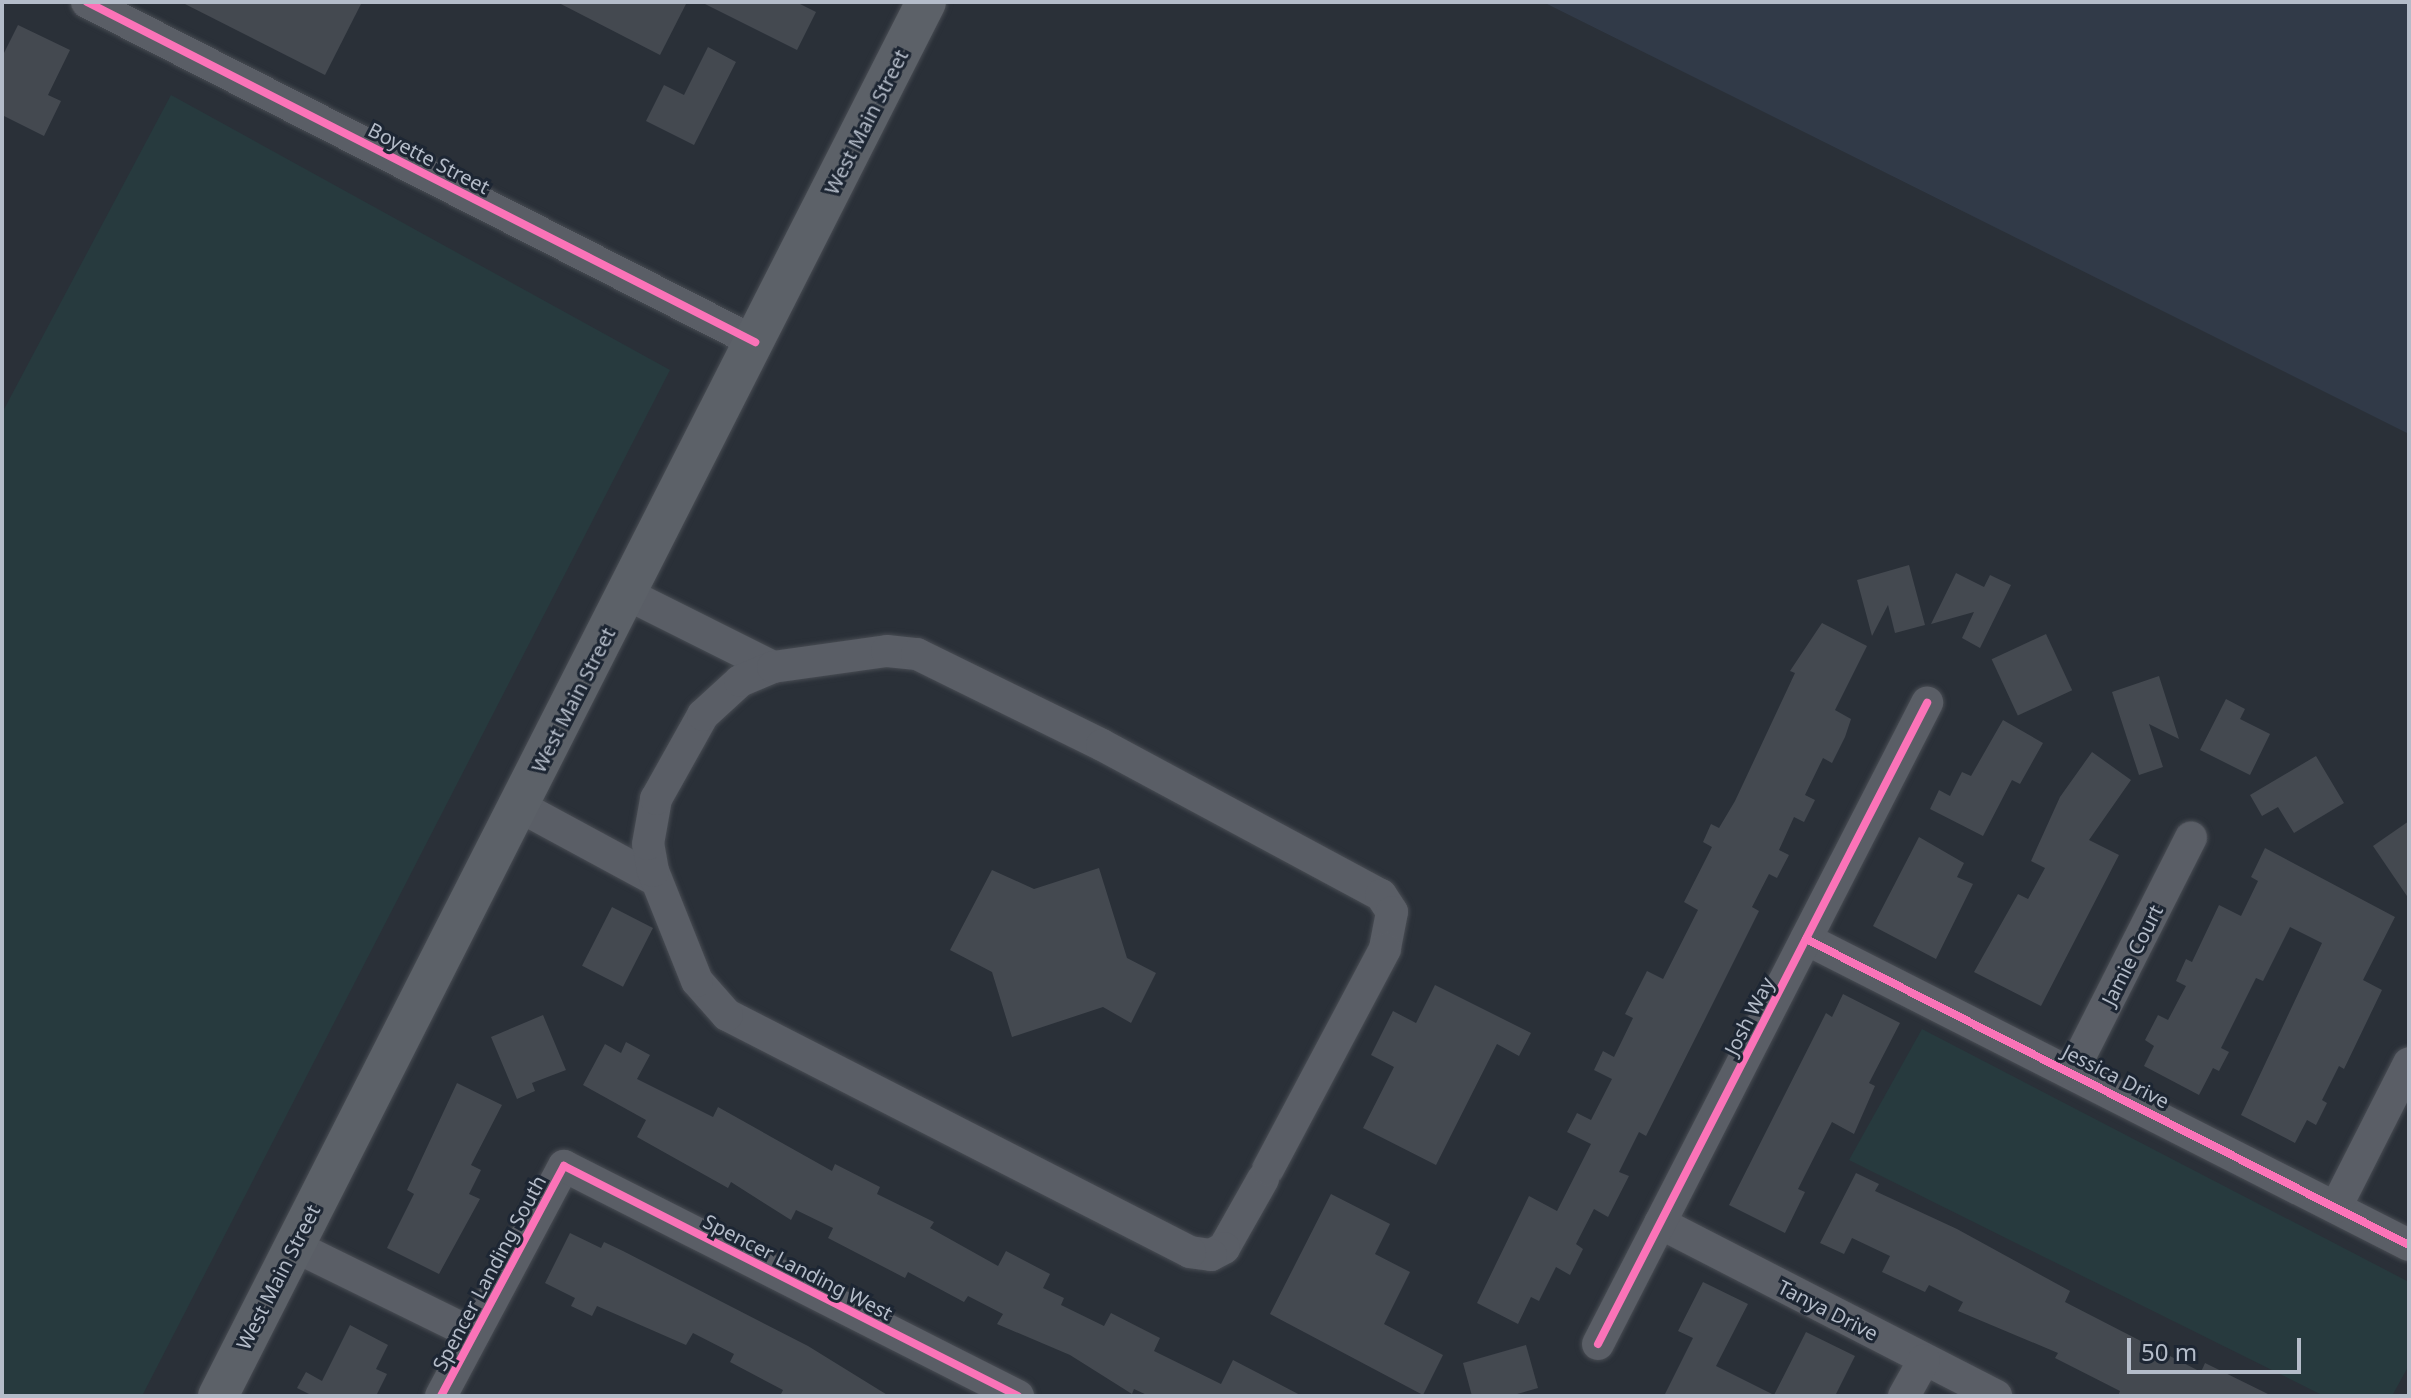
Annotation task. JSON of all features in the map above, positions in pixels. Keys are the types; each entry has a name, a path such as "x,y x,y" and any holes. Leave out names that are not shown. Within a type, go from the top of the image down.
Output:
{"main road":[{"name":"West Main Street","path":"218,1396 926,2"}],"street":[{"name":"Boyette Street","path":"87,2 138,13 755,342"},
{"path":"627,594 773,667"},
{"path":"887,651 945,663 1381,895 1392,912 1385,949 1224,1248 1211,1255 1190,1252 727,1015 697,981 656,880 649,825 674,762 703,715 720,698 740,681 773,667 887,651"},
{"name":"Josh Way","path":"1598,1344 1927,703"},
{"path":"519,806 656,880"},
{"name":"Jamie Court","path":"2072,1072 2191,837"},
{"name":"Jessica Drive","path":"1806,939 2409,1245"},
{"path":"2336,1207 2409,1063"},
{"name":"Spencer Landing South","path":"441,1396 564,1166"},
{"name":"Spencer Landing West","path":"564,1166 1018,1396"},
{"name":"Tanya Drive","path":"1660,1223 1996,1396"},
{"path":"294,1246 474,1334"},
{"path":"1904,1396 1924,1360"}],"shaded area":[{"path":"1543,2 2409,2 2409,434 1752,106"}],"green space":[{"path":"171,95 670,370 142,1396 2,1396 2,413"},
{"path":"1922,1029 2409,1282 2409,1365 2392,1396 2324,1396 1849,1160"}],"building":[{"path":"181,2 362,2 325,75"},
{"path":"557,2 687,2 660,55"},
{"path":"701,2 796,2 816,12 797,50"},
{"path":"18,25 70,50 48,95 61,101 44,136 2,115 2,57"},
{"path":"708,47 736,62 694,145 646,121 664,85 684,95"},
{"path":"1909,565 1925,625 1895,633 1888,605 1872,636 1857,580"},
{"path":"1956,573 1984,587 1990,575 2011,585 1980,648 1962,638 1974,612 1931,624"},
{"path":"1822,623 1867,646 1835,710 1851,719 1845,737 1832,763 1823,758 1805,795 1815,800 1804,822 1794,817 1779,850 1789,855 1777,878 1769,874 1752,907 1759,911 1703,1023 1646,1136 1639,1132 1619,1172 1629,1176 1608,1217 1594,1209 1576,1244 1583,1249 1570,1275 1556,1267 1539,1301 1531,1297 1518,1324 1477,1303 1529,1196 1557,1211 1591,1144 1567,1132 1577,1113 1591,1120 1612,1079 1594,1070 1603,1051 1614,1057 1633,1018 1625,1014 1647,971 1663,979 1698,910 1684,902 1712,847 1703,842 1711,824 1719,828 1735,801 1795,673 1790,671"},
{"path":"2046,634 2072,690 2018,716 1992,659"},
{"path":"2159,676 2179,739 2149,724 2163,767 2139,775 2112,692"},
{"path":"2226,699 2245,709 2240,719 2270,734 2250,775 2200,750"},
{"path":"2003,720 2043,743 2020,784 2012,780 1983,836 1930,809 1939,790 1950,796 1962,772 1971,776"},
{"path":"2092,752 2131,780 2089,840 2119,855 2041,1006 1974,972 2018,894 2028,899 2045,868 2031,861 2060,797"},
{"path":"2316,756 2344,803 2294,833 2278,807 2262,816 2250,795"},
{"path":"2409,821 2409,899 2373,846"},
{"path":"1919,837 1964,863 1957,877 1973,884 1936,959 1873,926"},
{"path":"2265,848 2395,917 2363,980 2382,990 2344,1069 2339,1066 2322,1100 2327,1103 2316,1125 2307,1120 2295,1143 2241,1115 2322,943 2290,927 2263,981 2256,978 2221,1048 2229,1052 2219,1071 2213,1068 2199,1095 2144,1066 2154,1046 2145,1040 2158,1015 2168,1020 2186,986 2176,981 2186,959 2192,962 2219,905 2241,916 2258,881 2251,877"},
{"path":"1099,868 1127,958 1156,973 1131,1023 1103,1007 1012,1037 992,972 950,950 992,870 1034,889"},
{"path":"612,907 653,928 623,987 582,966"},
{"path":"1435,985 1531,1033 1519,1056 1497,1044 1436,1165 1363,1128 1394,1067 1371,1055 1393,1011 1416,1023"},
{"path":"1843,994 1900,1023 1869,1083 1875,1086 1854,1134 1832,1122 1798,1189 1805,1192 1785,1233 1729,1205 1826,1013 1832,1017"},
{"path":"543,1015 566,1070 532,1083 535,1091 517,1099 491,1037"},
{"path":"626,1042 650,1055 637,1079 713,1117 718,1107 832,1171 835,1164 880,1187 877,1194 934,1222 930,1228 998,1266 1006,1251 1050,1274 1043,1288 1064,1298 1061,1305 1104,1326 1111,1313 1160,1338 1154,1351 1221,1384 1233,1360 1302,1396 1149,1396 1134,1389 1132,1394 1070,1355 997,1324 1003,1314 968,1296 964,1302 908,1272 905,1278 828,1238 833,1228 796,1210 791,1220 731,1182 728,1188 637,1137 646,1120 583,1085 605,1044 621,1053"},
{"path":"457,1083 502,1105 471,1165 481,1170 469,1194 480,1199 439,1274 387,1248 414,1194 407,1190"},
{"path":"1856,1173 1879,1184 1875,1191 1957,1229 2070,1291 2065,1302 2201,1372 2205,1363 2272,1396 2118,1396 2120,1391 2055,1358 2058,1353 1958,1311 1963,1302 1929,1285 1925,1292 1882,1272 1890,1256 1852,1238 1844,1254 1820,1243"},
{"path":"1331,1194 1390,1224 1375,1254 1410,1272 1384,1324 1443,1355 1423,1395 1270,1314"},
{"path":"570,1233 601,1248 604,1242 623,1251 808,1346 889,1396 780,1396 783,1390 730,1362 734,1354 693,1333 686,1345 597,1306 592,1316 571,1306 575,1298 545,1283"},
{"path":"1703,1282 1748,1304 1716,1366 1774,1395 1806,1332 1855,1356 1835,1396 1664,1396 1693,1338 1678,1331"},
{"path":"350,1325 388,1345 376,1369 387,1374 376,1396 313,1396 297,1388 306,1372 322,1381"},
{"path":"1526,1345 1538,1388 1510,1396 1472,1396 1463,1363"}],"cycle path":[{"path":"87,2 755,342"},
{"path":"1598,1344 1927,703"},
{"path":"1806,939 2409,1245"},
{"path":"441,1396 564,1166 1018,1396"}]}
